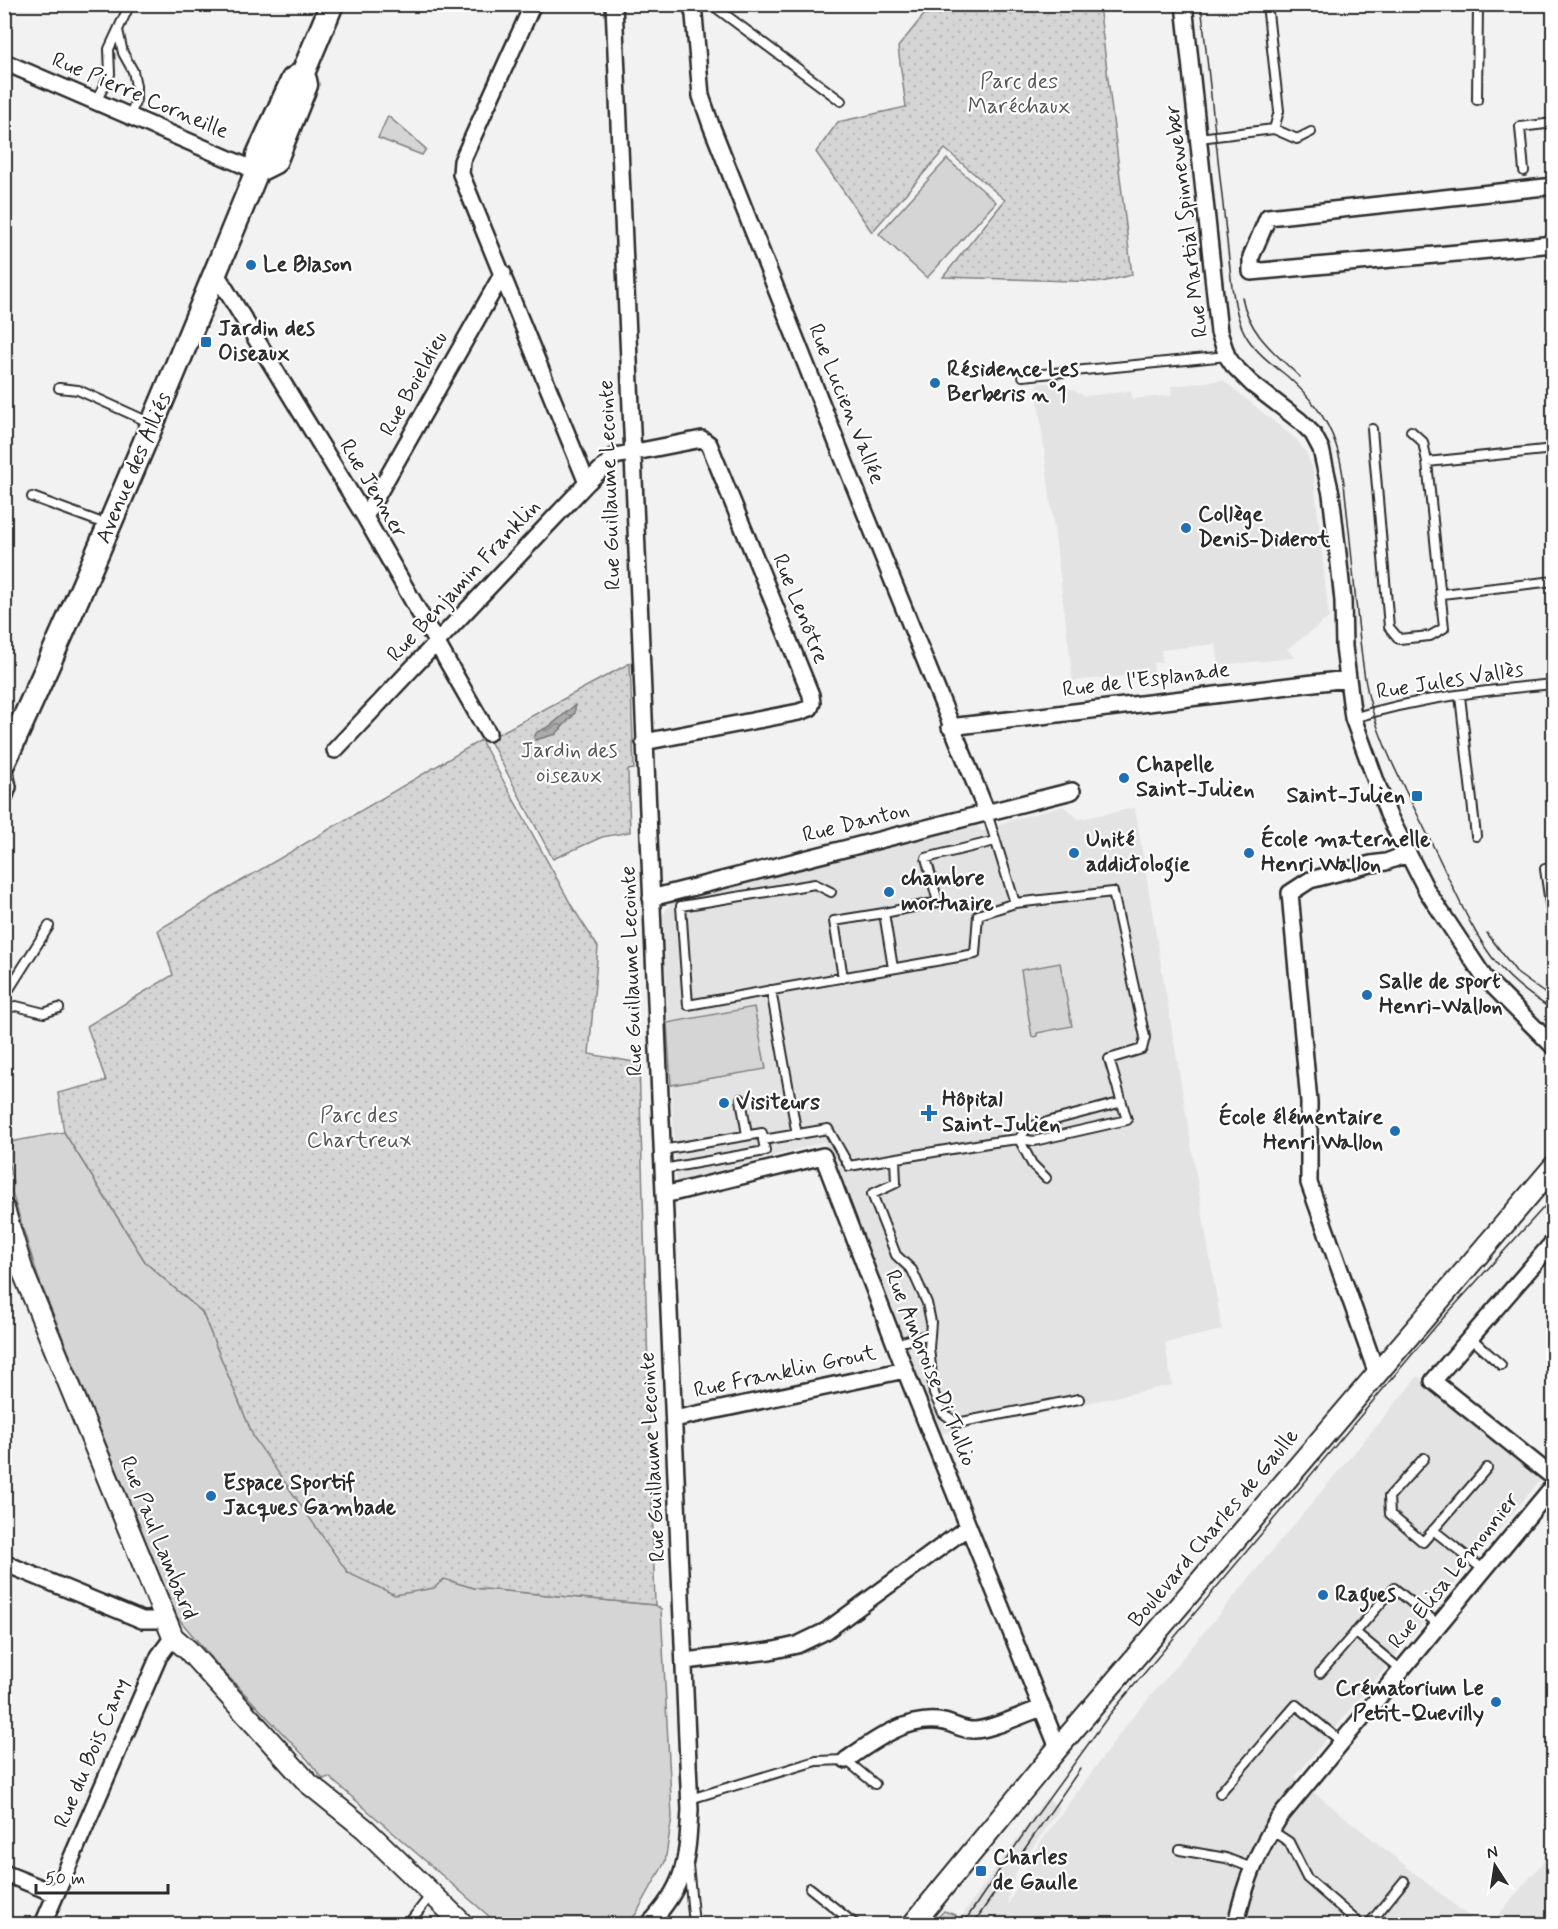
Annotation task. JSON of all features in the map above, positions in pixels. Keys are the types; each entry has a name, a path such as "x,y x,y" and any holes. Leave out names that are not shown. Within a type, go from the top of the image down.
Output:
{"main road":[{"name":"Avenue des Alliés","path":"4,762 153,424 257,171 275,162 306,85 303,73 332,4"}],"street":[{"path":"533,4 462,161 461,174 587,483"},
{"name":"Rue Guillaume Lecointe","path":"614,4 690,1799 687,1858 670,1899 650,1924"},
{"name":"Rue Martial Spinneweber","path":"1184,4 1220,332 1227,356 1252,384 1300,421 1313,435 1321,449 1331,494 1338,554 1347,679 1353,718 1388,814 1427,891 1484,977 1554,1047"},
{"name":"Rue Lucien Vallée","path":"700,5 702,96 711,125 950,726 987,813"},
{"name":"Rue Pierre Corneille","path":"4,62 257,171"},
{"path":"1554,186 1268,217 1251,256 1251,272 1554,244"},
{"name":"Rue Jenner","path":"215,272 365,517 488,733"},
{"name":"Rue Boieldieu","path":"365,517 503,273"},
{"name":"Rue Lenôtre","path":"632,453 702,439 710,444 812,703 810,708 799,712 644,742"},
{"name":"Rue Benjamin Franklin","path":"335,750 587,483 615,456 632,453"},
{"name":"Rue de l'Esplanade","path":"950,726 1347,679"},
{"path":"4,769 9,787 4,798"},
{"name":"Rue Danton","path":"651,898 1072,791"},
{"path":"1377,1374 1309,1183 1309,1102 1290,893 1310,880 1386,862 1407,854"},
{"name":"Rue Ambroise Di Tullio","path":"664,1195 823,1156 905,1370 1058,1748"},
{"name":"Boulevard Charles de Gaulle","path":"913,1924 1058,1748 1554,1166"},
{"name":"Rue Paul Lambard","path":"4,1209 23,1272 169,1628 308,1783 365,1829 463,1924"},
{"path":"1554,1242 1433,1381 1554,1478"},
{"name":"Rue Franklin Grout","path":"674,1419 905,1370"},
{"name":"Rue Elisa Lemonnier","path":"1236,1924 1252,1868 1271,1830 1554,1485"},
{"path":"685,1661 770,1651 797,1644 826,1631 968,1527"},
{"path":"4,1563 142,1620 169,1628"},
{"name":"Rue du Bois Cany","path":"43,1924 169,1628"},
{"path":"846,1760 888,1733 909,1724 927,1721 944,1722 973,1731 1042,1708"},
{"path":"4,1873 56,1894"}],"lane":[{"path":"96,102 110,74 109,49 130,4"},
{"path":"1268,4 1279,111 1274,129"},
{"path":"1477,100 1478,4"},
{"path":"700,5 841,101"},
{"path":"118,30 123,53 133,70 136,87 136,100 130,116"},
{"path":"1524,171 1520,127 1554,123"},
{"path":"1199,138 1274,129 1297,139 1311,132"},
{"path":"1023,376 1227,356"},
{"path":"59,388 78,390 153,424"},
{"path":"1372,429 1389,627 1399,639 1430,636 1444,628 1427,462 1423,442 1411,431"},
{"path":"1427,462 1554,449"},
{"path":"32,497 109,526"},
{"path":"1442,594 1554,581"},
{"name":"Rue Jules Vallès","path":"1353,718 1398,705 1554,684"},
{"path":"1460,696 1476,836"},
{"path":"987,813 1015,903"},
{"path":"843,978 834,921 938,902 926,858 995,842"},
{"path":"1554,867 1545,869 1554,931"},
{"path":"764,1140 828,1129 849,1166 994,1142 1019,1139 1034,1141 1126,1120 1109,1059 1142,1049 1145,1037 1113,892 1015,903 978,915 975,954 688,1005 681,906 815,884 831,892"},
{"path":"884,913 893,968"},
{"path":"4,997 49,926"},
{"path":"771,990 797,1135"},
{"path":"4,1009 16,1006 44,1013 59,1008"},
{"path":"741,1099 747,1135"},
{"path":"1019,1139 1028,1127 1115,1104"},
{"path":"662,1150 762,1133 765,1150 663,1169"},
{"path":"1019,1139 1032,1164 1046,1178"},
{"path":"895,1159 896,1183 872,1194 896,1255 912,1270 927,1303 931,1323 929,1347 934,1394 943,1413 957,1423 1079,1399"},
{"path":"895,1344 930,1334"},
{"path":"1470,1338 1501,1365"},
{"path":"1424,1458 1389,1497 1390,1514 1423,1542 1487,1468"},
{"path":"1433,1530 1484,1570"},
{"path":"1320,1673 1394,1588 1438,1625"},
{"path":"1355,1632 1401,1670"},
{"path":"1220,1793 1296,1705 1342,1742"},
{"path":"690,1799 816,1761 846,1760 875,1784"},
{"path":"1271,1830 1289,1842 1307,1878 1360,1924"},
{"path":"1180,1850 1226,1858 1252,1868"},
{"path":"687,1858 694,1924"},
{"path":"1370,1924 1404,1881"},
{"path":"810,1888 855,1924"},
{"path":"408,1924 431,1895"}],"shaded area":[{"name":"Collège Denis-Diderot","path":"1223,380 1297,440 1307,454 1313,470 1329,618 1287,649 1295,658 1219,665 1216,644 1161,650 1162,662 1153,663 1154,673 1073,681 1036,384 1057,381 1084,396 1131,391 1132,399 1172,395 1171,386"},
{"name":"Hôpital Saint-Julien","path":"1063,806 1079,819 1135,808 1222,1330 1165,1343 1172,1385 940,1434 824,1142 676,1182 663,915 672,902 978,826 982,831"},
{"path":"1418,1376 1541,1479 1295,1777 1478,1924 956,1924 1046,1798 1060,1808 1017,1870 1008,1897 1008,1905 1035,1850 1124,1728"},
{"path":"1553,1850 1553,1924 1491,1924"}],"green space":[{"name":"Parc des Maréchaux","path":"932,5 1099,5 1132,275 1102,282 943,277 1005,200 945,149 872,232 816,152 838,122 906,107 898,47"},
{"path":"388,116 426,149 422,155 378,138"},
{"path":"947,159 996,202 927,278 879,234"},
{"name":"Jardin des oiseaux","path":"630,663 634,769 628,770 630,832 602,837 553,859 489,739"},
{"name":"Parc des Chartreux","path":"481,740 573,908 598,947 589,1054 639,1063 655,1605 474,1588 444,1579 434,1588 395,1595 348,1573 254,1438 202,1312 146,1263 64,1132 58,1093 106,1081 87,1026 173,975 158,930"},
{"path":"1060,963 1072,1026 1037,1033 1037,1036 1032,1037 1021,970"},
{"path":"754,1007 766,1069 671,1085 667,1023"},
{"name":"Espace Sportif Jacques Gambade","path":"64,1132 146,1263 202,1312 254,1438 444,1579 474,1588 655,1605 661,1609 672,1817 665,1862 636,1914 626,1924 498,1924 329,1777 323,1779 308,1760 222,1670 177,1617 38,1277 12,1193 13,1182 4,1143"},
{"path":"944,1911 956,1915 950,1924 931,1924"}],"water":[{"path":"575,705 575,713 556,734 535,740 537,732 550,726"}],"tram line":[{"path":"1201,4 1232,287 1237,314 1252,344 1310,399 1328,425 1336,445 1344,483 1365,679 1376,724 1404,788 1479,938 1498,965 1511,978 1554,1011"},
{"path":"1242,297 1250,322 1264,342 1300,377"},
{"path":"1487,933 1518,974 1554,1000"},
{"path":"963,1924 1031,1823 1110,1714 1436,1326 1554,1196"},
{"path":"1017,1860 1080,1769"},
{"path":"973,1924 1000,1885"}],"place":[{"name":"Le Blason","path":"251,265"},
{"name":"Jardin des Oiseaux","path":"206,342"},
{"name":"Résidence Les Berberis n°1","path":"935,383"},
{"name":"Collège Denis-Diderot","path":"1186,528"},
{"name":"Chapelle Saint-Julien","path":"1124,778"},
{"name":"Saint-Julien","path":"1417,796"},
{"name":"Unité addictologie","path":"1074,853"},
{"name":"École maternelle Henri Wallon","path":"1249,853"},
{"name":"chambre mortuaire","path":"889,892"},
{"name":"Salle de sport Henri-Wallon","path":"1367,995"},
{"name":"Visiteurs","path":"724,1103"},
{"name":"Hôpital Saint-Julien","path":"929,1113"},
{"name":"École élémentaire Henri Wallon","path":"1395,1131"},
{"name":"Espace Sportif Jacques Gambade","path":"211,1496"},
{"name":"Ragues","path":"1323,1595"},
{"name":"Crématorium Le Petit-Quevilly","path":"1496,1702"},
{"name":"Charles de Gaulle","path":"981,1871"}]}
